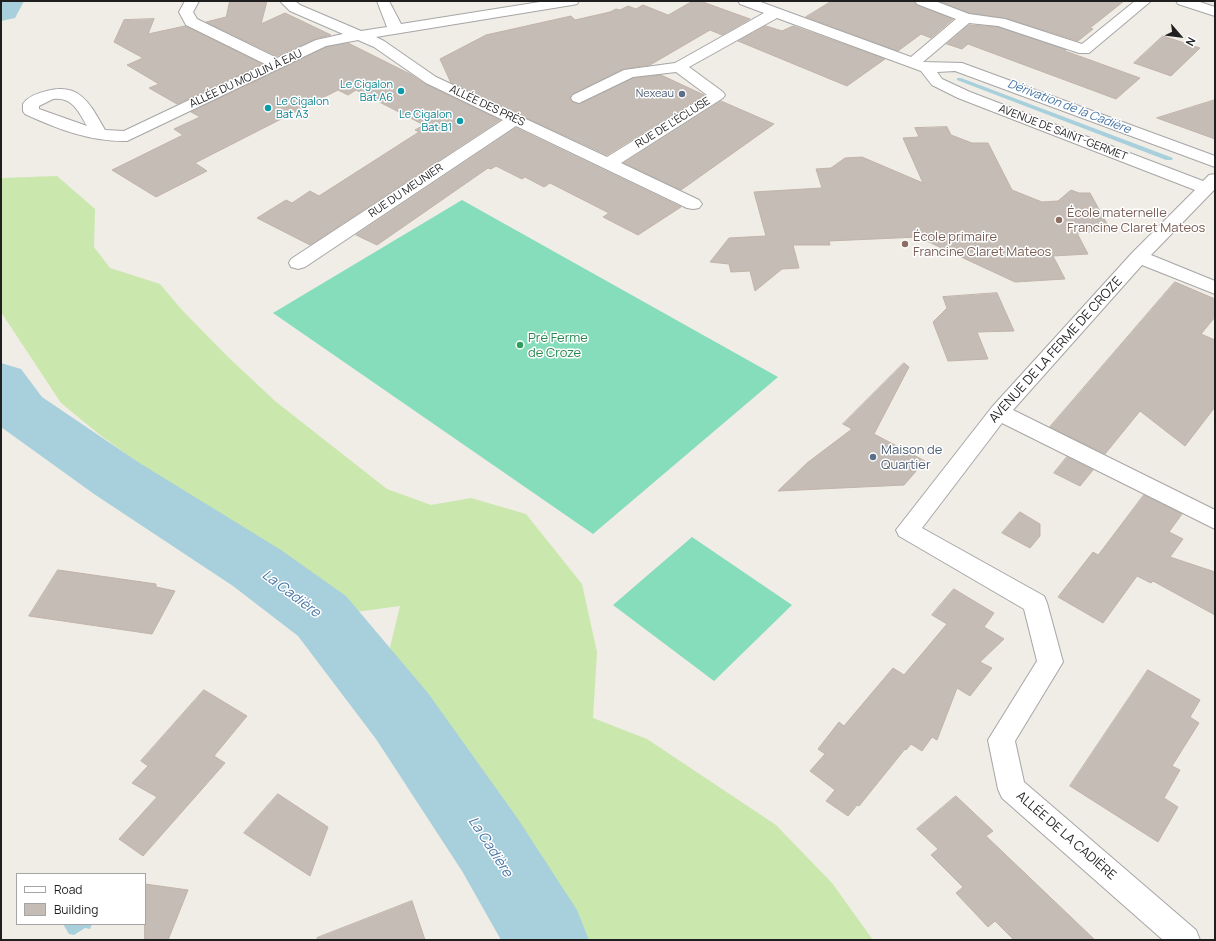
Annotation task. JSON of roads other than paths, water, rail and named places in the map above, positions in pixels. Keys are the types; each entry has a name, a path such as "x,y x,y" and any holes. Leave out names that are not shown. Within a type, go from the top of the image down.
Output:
{"street":[{"path":"192,1 186,12 191,22 276,64"},
{"name":"ALLÉE DES PRÉS","path":"287,1 295,8 379,44 431,80 693,204"},
{"name":"ALLÉE DU MOULIN À EAU","path":"99,133 113,138 127,136 321,43 572,1"},
{"name":"AVENUE DE SAINT-GERMET","path":"746,1 919,65 957,66 1215,162"},
{"path":"922,1 966,18 1000,22 1084,50 1144,1"},
{"path":"1183,1 1215,12"},
{"path":"383,2 396,30"},
{"path":"579,98 629,73 678,67 776,12"},
{"path":"919,65 966,18"},
{"name":"AVENUE DE SAINT-GERMET","path":"919,65 937,82 964,95 1210,184"},
{"name":"RUE DE L'ÉCLUSE","path":"608,164 717,95 678,67"},
{"name":"RUE DU MEUNIER","path":"298,263 515,120"},
{"name":"AVENUE DE LA FERME DE CROZE","path":"907,530 999,412 1138,257 1210,184"},
{"path":"1138,257 1215,288"},
{"path":"999,412 1215,520"},
{"name":"ALLÉE DE LA CADIÈRE","path":"907,530 1035,603 1050,662 1001,740 1012,789 1185,940"}],"water":[{"path":"64,925 92,925 90,929 85,928 74,935 69,934"}],"waterway":[{"name":"La Cadière","path":"1,9 4,1"},
{"name":"Dérivation de la Cadière","path":"959,79 1169,158"},
{"name":"La Cadière","path":"1,383 21,412 116,478 257,568 322,616 402,716 490,845 547,940"}],"place":[{"name":"Le Cigalon Bat A6","path":"401,91"},
{"name":"Nexeau","path":"682,94"},
{"name":"Le Cigalon Bat A3","path":"268,108"},
{"name":"Le Cigalon Bat B1","path":"460,121"},
{"name":"École maternelle Francine Claret Mateos","path":"1059,220"},
{"name":"École primaire Francine Claret Mateos","path":"905,244"},
{"name":"Pré Ferme de Croze","path":"520,345"},
{"name":"Maison de Quartier","path":"873,457"}]}
